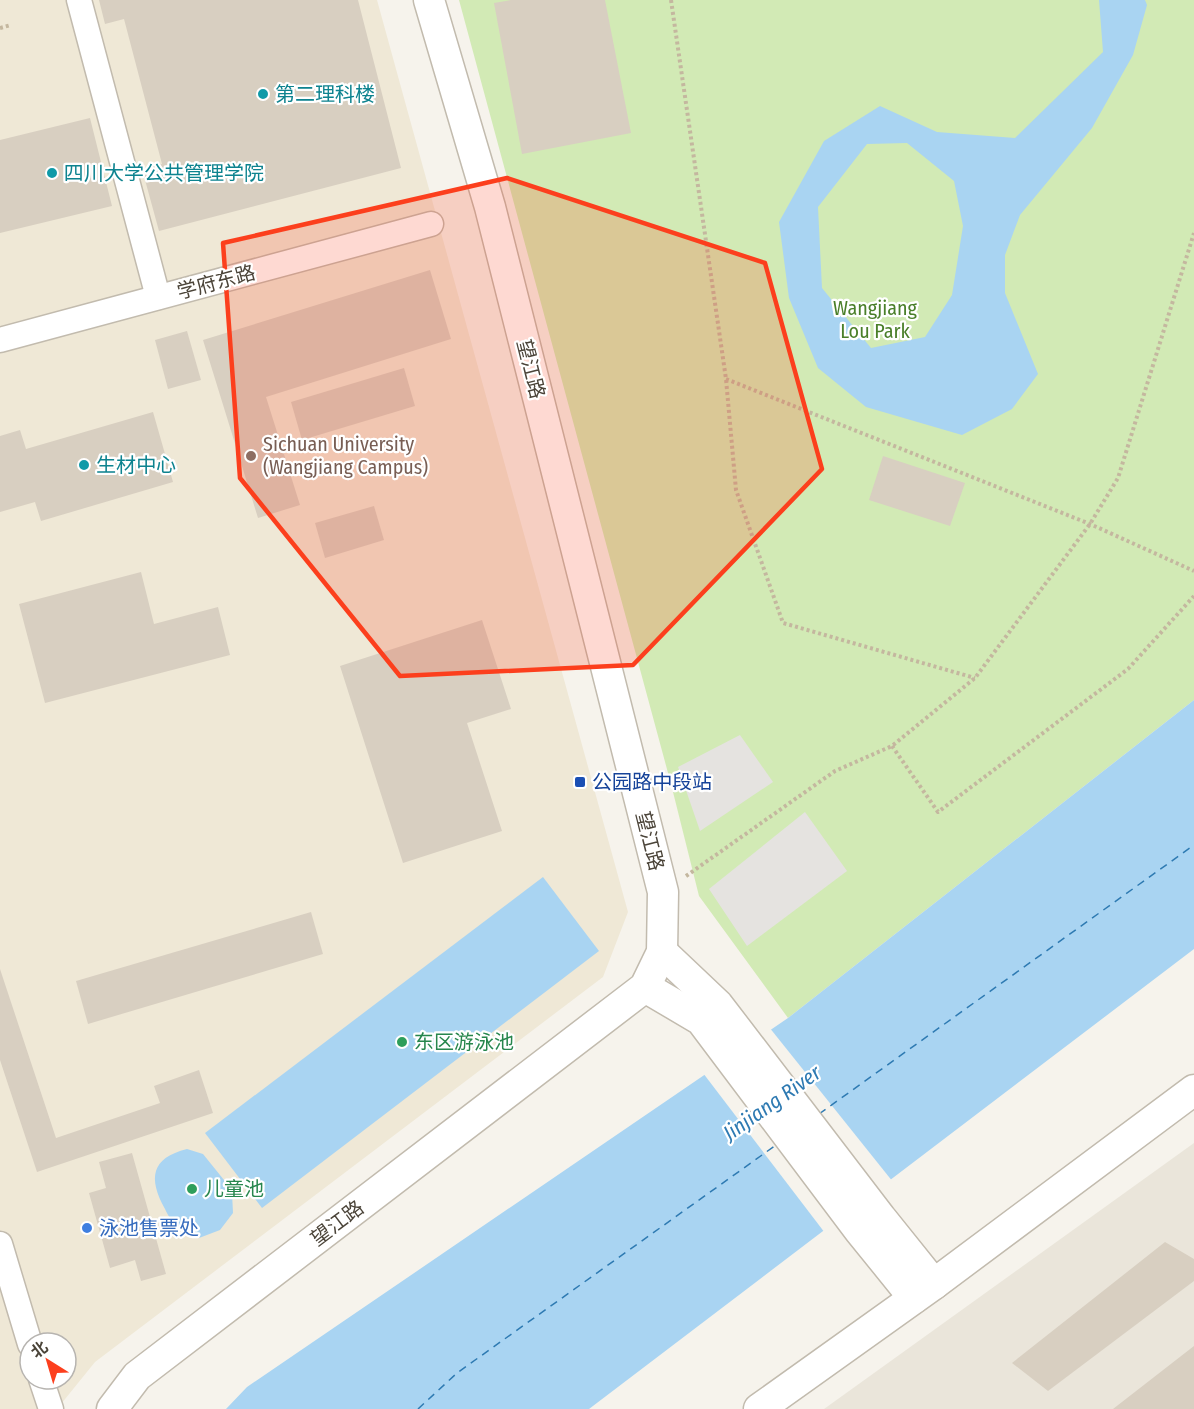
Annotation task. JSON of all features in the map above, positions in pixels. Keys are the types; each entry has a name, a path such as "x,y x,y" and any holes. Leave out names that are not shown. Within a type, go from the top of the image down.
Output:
{"street":[{"path":"79,0 158,297"},
{"name":"望江路","path":"112,1409 137,1376 645,987 662,952 663,892 490,207 429,0"},
{"name":"学府东路","path":"0,340 431,224"},
{"path":"662,952 924,1291"},
{"path":"645,987 710,1013"},
{"path":"759,1409 924,1291 1194,1090"},
{"path":"0,1244 26,1331"},
{"path":"45,1391 51,1409"}],"path":[{"path":"671,0 726,379 736,490 783,623 975,678"},
{"path":"0,28 11,25"},
{"path":"663,892 835,771 892,746 975,678 1090,524 1118,478 1194,234"},
{"path":"726,379 1090,524 1194,571"},
{"path":"892,746 938,812 1128,669 1194,596"}],"highlighted area":[{"path":"507,178 765,263 822,469 633,665 400,676 240,478 223,243"}],"shaded area":[{"name":"Sichuan University (Wangjiang Campus)","path":"0,0 377,0 628,912 603,977 95,1362 78,1383 78,1331 18,1331 18,1391 72,1391 57,1409 0,1409"},
{"path":"740,735 773,782 700,831 678,767"},
{"path":"805,812 847,871 747,946 709,889"},
{"path":"1194,1143 1194,1409 824,1409"}],"green space":[{"name":"Wangjiang Lou Park","path":"459,0 1194,0 1194,700 788,1018 699,896 671,784"}],"water":[{"path":"1099,0 1145,0 1147,5 1133,55 1092,128 1020,215 1005,255 1005,293 1038,374 1012,409 962,435 866,407 818,368 789,298 779,222 824,141 880,106 937,132 1015,138 1103,52","holes":["907,143 954,181 963,226 952,295 925,337 871,348 822,288 818,207 867,144"]},
{"name":"Jinjiang River","path":"1194,700 1194,949 589,1409 226,1409 247,1387 788,1018"},
{"name":"东区游泳池","path":"543,877 599,951 262,1208 205,1133"},
{"name":"儿童池","path":"187,1149 203,1154 232,1193 233,1213 220,1230 199,1238 184,1232 174,1224 156,1188 156,1171 160,1164 175,1153"}],"pier":[{"path":"769,1027 893,1182 825,1233 703,1073"}],"building":[{"name":"第二理科楼","path":"99,0 358,0 401,168 159,231 142,169 162,164 124,19 105,24"},
{"path":"511,0 605,0 631,133 522,154 494,3"},
{"name":"四川大学公共管理学院","path":"90,118 112,206 0,233 0,140"},
{"path":"430,270 451,339 266,397 300,505 258,518 203,340"},
{"path":"187,331 201,380 168,389 155,340"},
{"path":"404,368 415,406 302,440 291,402"},
{"name":"生材中心","path":"153,412 173,482 41,521 35,502 0,512 0,436 20,430 26,449"},
{"path":"883,456 965,483 950,526 869,500"},
{"path":"374,506 384,540 325,558 315,523"},
{"path":"141,572 154,624 218,607 230,655 45,703 19,604"},
{"path":"482,620 511,709 467,723 502,831 403,863 340,666"},
{"path":"311,912 323,954 88,1024 76,981"},
{"path":"0,969 56,1138 160,1103 154,1086 199,1070 213,1113 37,1172 0,1060"},
{"path":"132,1153 166,1274 141,1281 135,1260 110,1268 89,1193 106,1188 99,1162"},
{"path":"1165,1242 1194,1259 1194,1281 1048,1391 1012,1363"},
{"path":"1194,1346 1194,1409 1113,1409"}],"ferry route":[{"path":"819,1114 1194,845"},
{"path":"418,1409 457,1373 776,1145"}],"place":[{"name":"第二理科楼","path":"263,94"},
{"name":"四川大学公共管理学院","path":"52,173"},
{"name":"Sichuan University (Wangjiang Campus)","path":"251,456"},
{"name":"生材中心","path":"84,465"},
{"name":"公园路中段站","path":"580,782"},
{"name":"东区游泳池","path":"402,1042"},
{"name":"儿童池","path":"192,1189"},
{"name":"泳池售票处","path":"87,1228"}]}
